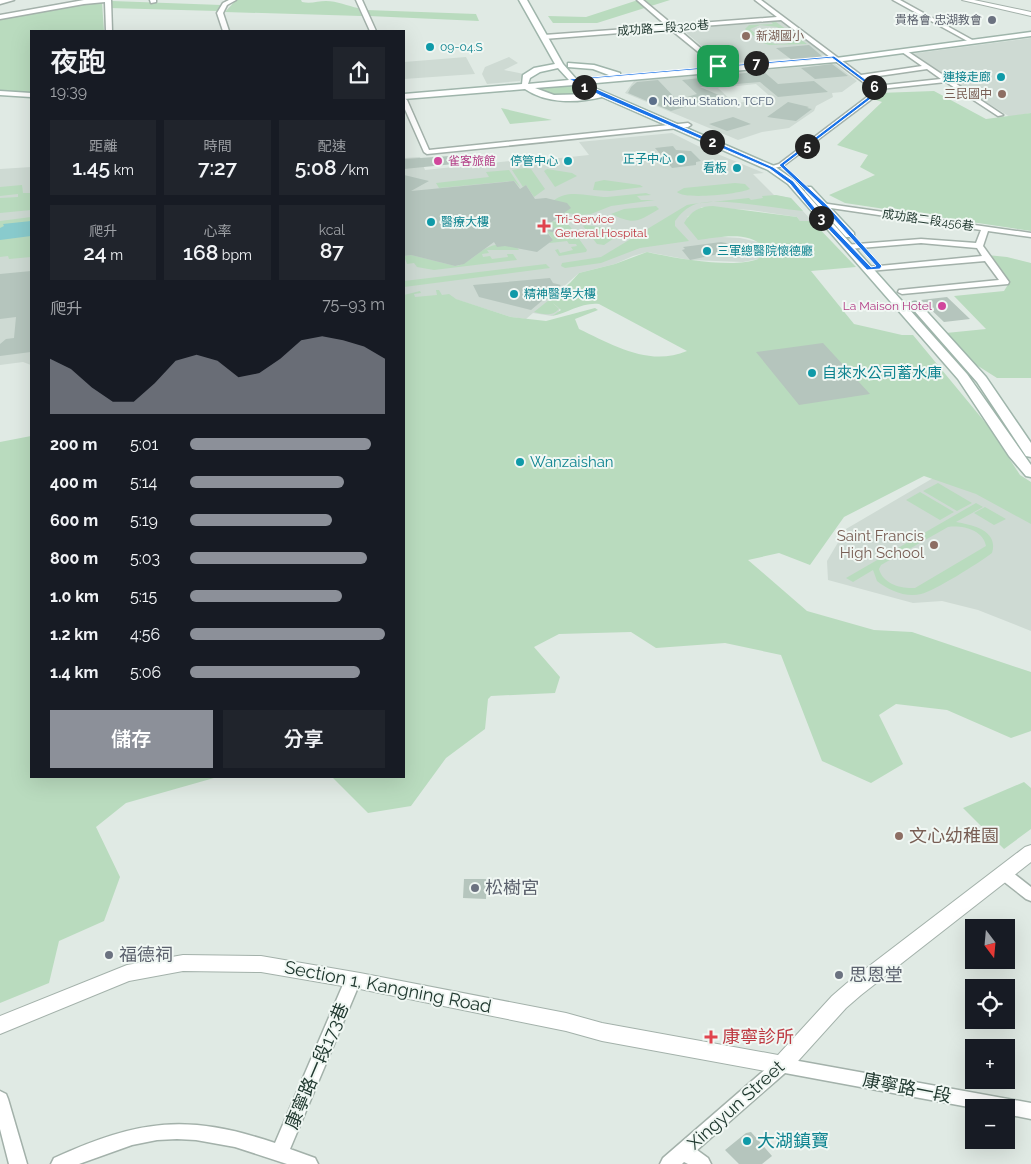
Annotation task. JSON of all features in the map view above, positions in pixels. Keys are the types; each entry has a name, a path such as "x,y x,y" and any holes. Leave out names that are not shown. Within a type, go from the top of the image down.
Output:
{"main road":[{"path":"523,0 560,65 578,81 612,91 776,167 824,205 854,246"},
{"path":"532,0 571,65 578,81"},
{"path":"405,93 578,81 905,52 1031,32"},
{"path":"571,65 594,67 619,77 718,66 835,58 971,41"},
{"path":"526,85 526,77 533,71 560,65"},
{"path":"612,91 619,77"},
{"path":"405,99 526,85 538,93 555,97 576,98 612,91"},
{"path":"0,93 30,95"},
{"path":"0,98 30,100"},
{"path":"776,167 875,268 964,377 1014,453 1031,473"},
{"path":"875,268 902,292 958,352 987,387 1031,453"}],"street":[{"path":"0,2 11,0"},
{"path":"0,17 84,2 108,0 109,30"},
{"path":"226,30 220,13 225,4 232,0"},
{"path":"359,0 373,30"},
{"path":"640,0 718,66"},
{"path":"758,0 877,89"},
{"path":"896,0 971,41"},
{"path":"965,0 1031,14"},
{"name":"成功路二段320巷","path":"544,37 783,18"},
{"path":"905,52 1000,115"},
{"path":"859,77 928,67"},
{"path":"776,167 877,89 947,80"},
{"path":"405,101 427,152 684,126"},
{"name":"成功路二段456巷","path":"824,205 1031,235"},
{"path":"979,246 985,228"},
{"path":"854,246 921,240 979,246"},
{"path":"902,292 1005,282 979,246"},
{"path":"875,268 987,258"},
{"name":"Xingyun Street","path":"669,1164 782,1065 839,1002 1031,852"},
{"path":"1004,873 1031,895"},
{"name":"Section 1, Kangning Road","path":"0,1025 127,973 183,963 261,964 566,1022 602,1032 782,1065"},
{"name":"康寧路一段173巷","path":"280,1153 353,980"},
{"name":"康寧路一段","path":"782,1065 1031,1111"},
{"path":"0,1099 18,1164"},
{"path":"60,1164 123,1140 158,1132 223,1136 309,1164"},
{"path":"684,1151 702,1164"}],"shaded area":[{"name":"新湖國小","path":"780,20 827,55 722,64 681,28"},
{"name":"三民國中","path":"1031,38 1031,113 1010,117 910,54"},
{"path":"466,57 475,74 405,79 405,62"},
{"path":"509,57 518,63 504,70 524,74 520,81 487,84 482,74 485,67"},
{"path":"835,64 857,81 842,92 832,93 833,97 816,106 814,111 789,128 762,132 738,140 625,93 634,81","holes":["756,84 773,99 734,103 718,88"]},
{"name":"Tri-Service General Hospital","path":"672,133 698,146 764,173 753,174 774,195 791,198 812,221 800,221 797,217 750,210 702,207 687,217 723,237 758,242 763,247 758,259 743,262 690,260 647,252 615,264 579,273 547,301 560,308 558,313 552,316 533,313 526,319 511,317 455,299 405,304 405,158 420,157 425,170 539,158 541,160 589,155 579,142"},
{"path":"30,167 30,365 23,362 0,365 0,169"},
{"name":"Saint Francis High School","path":"940,474 971,487 1031,523 1031,631 978,610 942,601 913,603 828,580 827,561 846,529"}],"green space":[{"path":"236,0 301,0 308,3 330,1 358,8 362,16 225,12"},
{"path":"638,0 670,0 597,23 553,23 548,16 586,17"},
{"path":"112,1 221,5 217,11 109,8"},
{"path":"87,2 102,3 104,30 30,30 30,93 0,90 0,18"},
{"path":"366,10 476,14 479,21 369,16"},
{"path":"771,22 776,22 807,44 769,45 761,42 745,29 749,25 773,24","holes":["760,25 777,27 794,41 776,44 765,40 750,29"]},
{"path":"571,85 593,95 560,96 536,88"},
{"path":"934,91 986,119 1031,113 1031,231 845,203 829,195 875,175 860,167 868,155 837,145 882,102 870,98 879,93"},
{"path":"501,108 552,120 510,124"},
{"path":"531,169 545,189 534,197 526,185 523,187 512,170"},
{"path":"547,169 572,173 577,176 555,187 544,171"},
{"path":"509,170 521,188 514,181 439,188 436,183 489,177 486,172"},
{"path":"604,180 643,187 610,191 593,190 595,182"},
{"path":"735,183 745,184 750,189 701,196 690,196 677,192 684,188"},
{"path":"22,185 23,193 30,193 30,210 0,213 0,198 18,197 18,194 0,196 0,187"},
{"path":"646,193 651,195 637,196 641,200 655,200 611,206 591,214 580,215 560,212 553,201 559,197 572,194 607,197"},
{"path":"776,195 791,198 803,211 733,203 710,202 749,198 751,200 763,198 762,196"},
{"path":"702,203 696,204 681,213 675,221 675,226 689,241 640,248 601,263 565,268 561,266 562,263 601,257 687,205"},
{"path":"656,206 659,209 646,217 631,221 611,214 624,209"},
{"path":"713,206 797,217 800,221 812,221 856,267 811,271 854,324 902,335 913,335 989,427 1020,475 1031,482 1031,524 976,494 924,476 844,517 810,565 779,553 748,560 807,611 874,630 912,632 1031,672 1031,731 1011,738 947,710 896,704 879,715 903,764 871,783 822,761 781,655 725,643 656,648 631,632 559,634 534,647 560,677 555,693 491,696 488,699 485,729 446,758 411,806 368,813 333,778 405,778 405,295 420,291 421,293 414,294 415,297 437,295 436,290 439,290 442,295 449,294 456,299 511,317 546,321 595,308 598,310 575,319 579,329 618,347 645,355 659,357 687,351 599,304 581,306 552,316 561,310 553,303 559,309 556,312 540,314 534,312 570,283 579,273 615,264 647,252 719,263 747,262 758,259 763,247 749,238 732,236 698,240 684,223 696,210"},
{"path":"30,217 30,257 9,259 8,256 0,257 0,221"},
{"path":"543,219 569,225 587,250 586,252 559,256 555,250 558,249 560,253 573,250 571,247 577,246 576,244 569,244 567,241 550,243 549,241 553,240 547,231 557,232 552,226 547,229"},
{"path":"583,226 615,229 620,234 604,245 597,244"},
{"path":"515,245 519,250 487,250 489,253 482,254 483,257 490,256 492,259 508,257 507,254 513,254 517,260 434,270 417,267 414,263 407,264 405,259 405,256 411,255 455,266 461,265 490,246"},
{"path":"987,255 1007,257 1031,263 1031,378 997,378 967,359 946,333 986,329 954,296 1004,291 1009,283"},
{"path":"546,264 550,268 405,287 405,281"},
{"path":"30,436 30,778 214,778 126,803 96,827 120,877 104,921 59,941 49,983 0,1003 0,442"},
{"path":"938,483 972,503 957,511 923,491"},
{"path":"920,492 954,512 940,520 906,500"},
{"path":"976,503 983,507 956,522 976,527 988,534 992,539 992,553 936,588 915,595 898,592 877,581 873,570 853,582 846,578","holes":["948,527 966,528 977,532 986,546 915,588 904,588 888,582 881,574 879,569 881,565"]},
{"path":"985,507 1006,519 994,525 974,513"},
{"path":"1024,782 1031,788 1031,829 1004,849 963,808"}],"water":[{"path":"30,221 30,236 0,240 0,228 4,226 3,224"}],"building":[{"path":"809,45 823,57 792,60 776,48"},
{"path":"832,64 848,76 815,79 801,68"},
{"path":"763,71 778,84 814,81 828,92 778,97 760,82 700,87 721,96 671,111 628,93 637,82 658,80 677,100 697,94 682,80"},
{"path":"788,102 812,109 796,121 767,117"},
{"path":"733,117 751,124 727,131 709,124"},
{"name":"正子中心","path":"673,146 676,150 691,151 701,161 696,162 696,165 672,168 655,148"},
{"path":"450,156 454,164 405,169 405,159"},
{"name":"醫療大樓","path":"405,175 429,181 411,191 514,181 520,189 526,185 535,199 546,198 567,203 571,208 550,223 557,233 546,231 553,240 537,252 505,246 497,247 494,242 464,264 455,266 411,255 405,256"},
{"name":"三軍總醫院懷德廳","path":"726,243 733,251 690,260 682,250 685,249 683,247"},
{"path":"30,271 30,352 0,356 0,344 6,339 14,338 16,317 0,319 0,274"},
{"name":"精神醫學大樓","path":"550,278 553,283 561,285 531,310 479,297 473,285"},
{"name":"La Maison Hotel","path":"947,297 970,319 944,322 921,300"},
{"name":"自來水公司蓄水庫","path":"823,343 870,394 799,405 756,352"},
{"name":"松樹宮","path":"464,879 486,879 486,899 463,898"},
{"name":"大湖鎮寶","path":"751,1132 772,1156 762,1164 739,1164 725,1150 746,1133"}],"place":[{"name":"貴格會 忠湖教會","path":"992,20"},
{"name":"新湖國小","path":"746,36"},
{"name":"09-04.S","path":"430,47"},
{"name":"連接走廊","path":"1001,77"},
{"name":"三民國中","path":"1002,94"},
{"name":"Neihu Station, TCFD","path":"653,101"},
{"name":"正子中心","path":"681,159"},
{"name":"雀客旅館","path":"438,161"},
{"name":"停管中心","path":"568,161"},
{"name":"看板","path":"737,168"},
{"name":"醫療大樓","path":"431,222"},
{"name":"Tri-Service General Hospital","path":"544,226"},
{"name":"三軍總醫院懷德廳","path":"707,251"},
{"name":"精神醫學大樓","path":"514,294"},
{"name":"La Maison Hotel","path":"942,306"},
{"name":"自來水公司蓄水庫","path":"812,373"},
{"name":"Wanzaishan","path":"520,462"},
{"name":"Saint Francis High School","path":"934,545"},
{"name":"文心幼稚園","path":"899,836"},
{"name":"松樹宮","path":"475,888"},
{"name":"福德祠","path":"109,955"},
{"name":"思恩堂","path":"839,975"},
{"name":"康寧診所","path":"711,1037"},
{"name":"大湖鎮寶","path":"747,1141"}],"route":[{"path":"833,56 879,91 781,165 802,182 880,268 869,269 842,242 791,182 771,168 602,95 571,79 718,66 833,56"}]}
